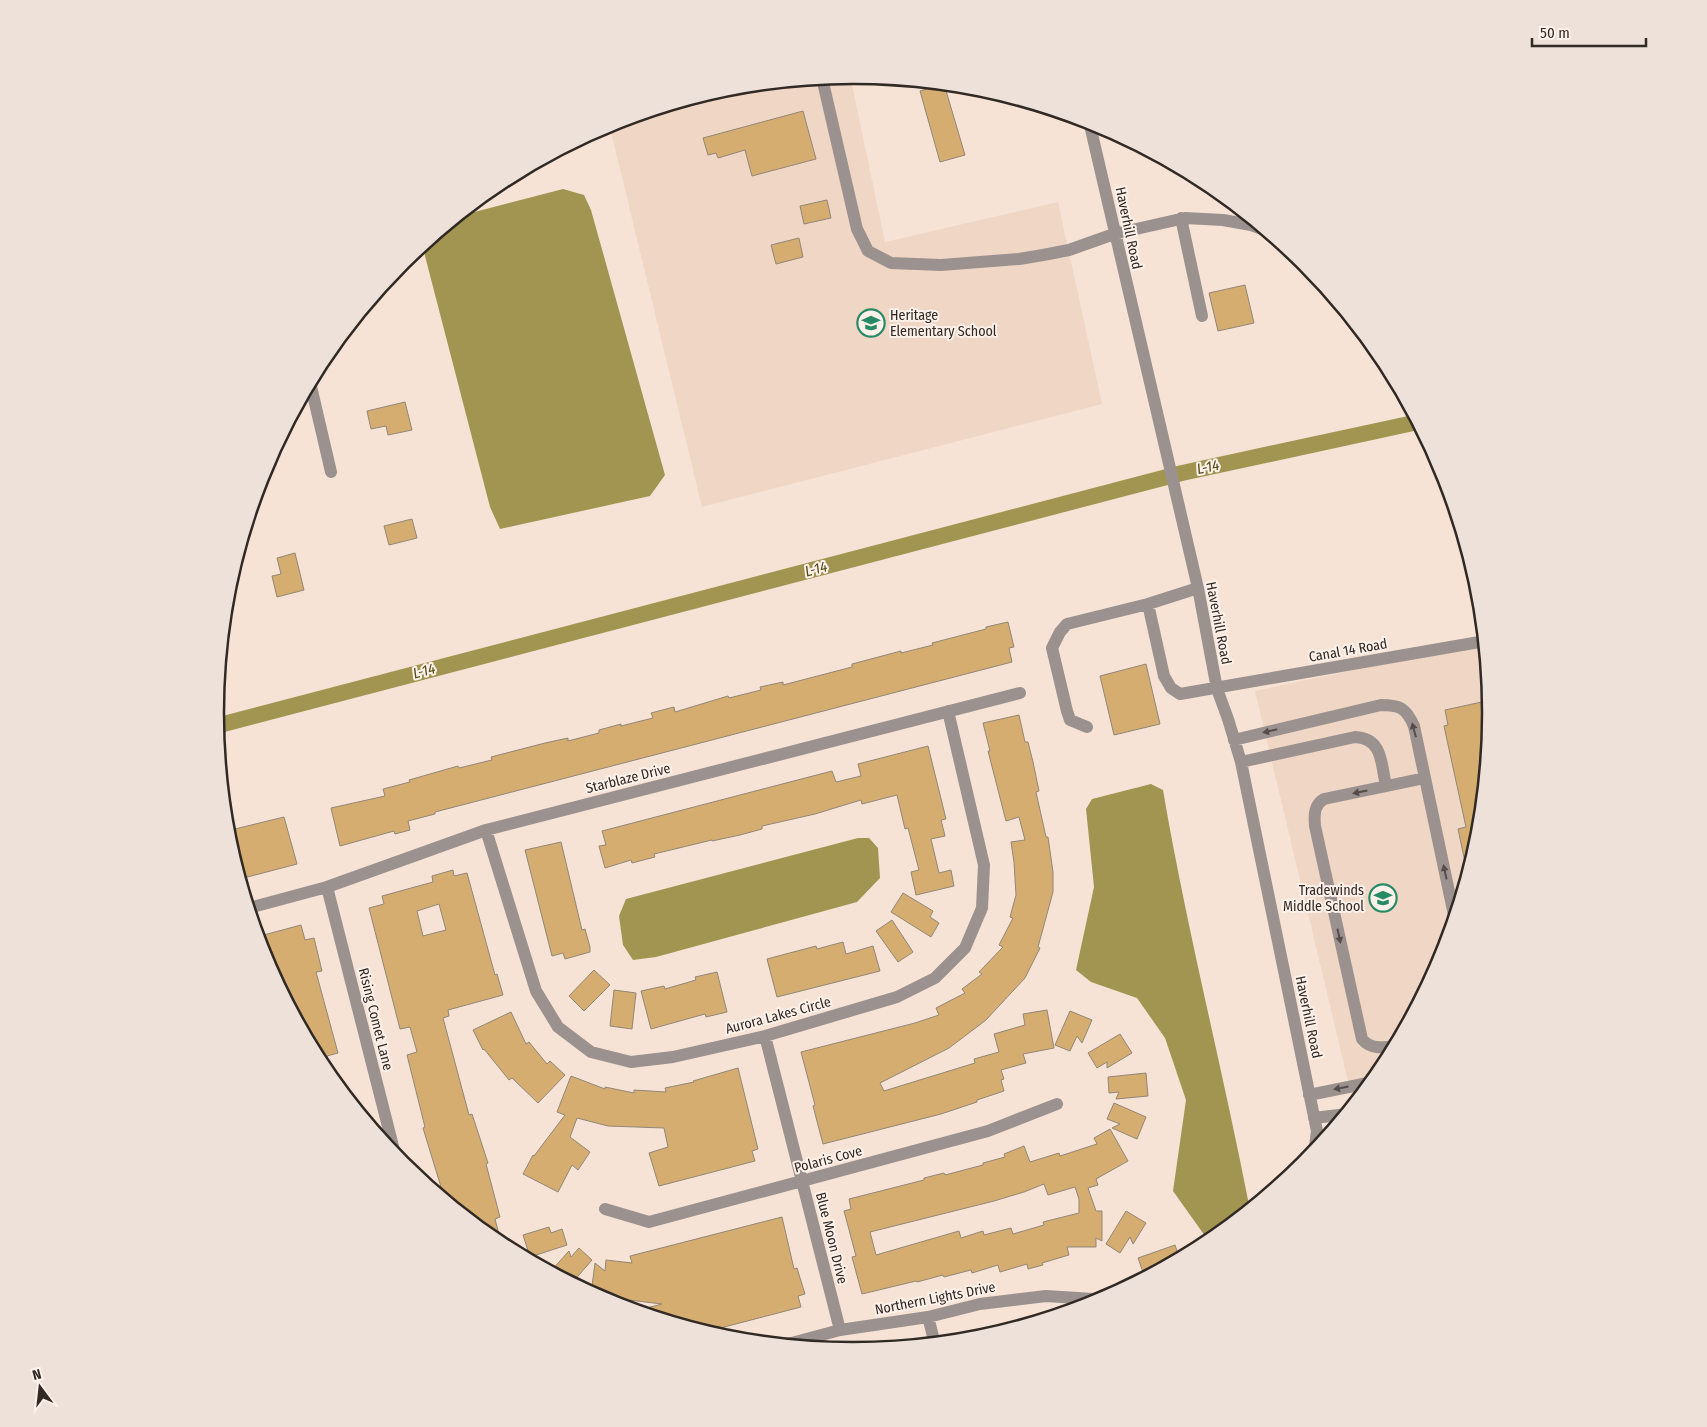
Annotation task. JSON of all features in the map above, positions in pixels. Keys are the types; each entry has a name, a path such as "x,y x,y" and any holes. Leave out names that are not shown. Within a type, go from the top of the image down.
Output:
{"street":[{"path":"824,85 857,229 868,251 891,263 951,264 1019,259 1069,250 1114,234 1181,218 1222,220 1250,225"},
{"name":"Haverhill Road","path":"1091,131 1198,588 1216,689 1241,762 1309,1095 1314,1118 1321,1136"},
{"path":"1181,218 1202,316"},
{"path":"312,392 331,472"},
{"path":"1087,726 1070,720 1066,711 1052,648 1060,632 1068,624 1148,604 1198,588"},
{"name":"Canal 14 Road","path":"1148,604 1164,676 1171,688 1180,694 1479,642"},
{"name":"Starblaze Drive","path":"254,907 327,887 486,830 1020,693"},
{"path":"1234,740 1381,705 1392,705 1402,708 1408,713 1414,726 1452,908"},
{"name":"Aurora Lakes Circle","path":"486,830 536,991 558,1027 591,1052 631,1062 673,1057 765,1036 896,997 935,978 965,948 982,908 984,865 948,711"},
{"path":"1241,762 1355,737 1363,737 1370,740 1379,752 1386,786"},
{"path":"1387,1047 1373,1047 1366,1044 1362,1039 1314,820 1316,808 1324,800 1425,778"},
{"name":"Rising Comet Lane","path":"327,887 392,1142"},
{"name":"Blue Moon Drive","path":"765,1036 840,1330"},
{"path":"1309,1095 1362,1084"},
{"name":"Polaris Cove","path":"605,1209 649,1222 988,1131 1057,1104"},
{"path":"1314,1118 1338,1115"},
{"name":"Northern Lights Drive","path":"800,1341 840,1330 928,1317 980,1304 1046,1296 1085,1298"},
{"path":"928,1317 934,1338"}],"shaded area":[{"name":"Heritage Elementary School","path":"852,84 885,242 1058,202 1102,404 702,507 611,133 651,117 731,96 771,89"},
{"path":"563,189 584,195 591,210 665,475 650,496 500,529 490,507 425,256 425,252 438,240 472,213"},
{"name":"Tradewinds Middle School","path":"1479,643 1482,672 1482,755 1478,796 1462,876 1450,916 1418,992 1399,1028 1352,1098 1255,691"},
{"path":"1151,784 1163,790 1183,895 1249,1204 1205,1236 1173,1191 1186,1100 1165,1038 1137,998 1091,982 1076,970 1094,887 1086,809 1092,799"},
{"path":"858,838 869,838 878,848 880,878 857,902 656,957 633,960 623,945 619,916 626,899"}],"building":[{"path":"929,88 946,91 965,155 940,162 920,91"},
{"path":"803,111 816,159 752,176 745,150 718,158 716,153 708,155 703,138"},
{"path":"827,200 831,218 804,224 800,206"},
{"path":"799,238 803,257 776,264 771,245"},
{"path":"1245,285 1254,323 1218,331 1209,293"},
{"path":"405,402 412,430 388,435 386,426 371,429 367,411"},
{"path":"412,519 417,538 389,545 384,526"},
{"path":"295,553 304,590 277,597 272,576 281,574 277,558"},
{"path":"1008,622 1014,647 1009,648 1012,662 435,812 435,814 408,821 410,830 395,834 394,831 340,846 331,808 385,796 383,789 410,782 409,780 458,766 459,768 492,760 491,757 545,743 568,738 568,741 599,733 599,730 653,718 651,713 674,707 675,712 728,696 729,698 761,690 760,687 783,682 783,685 852,667 852,664 933,645 932,643"},
{"path":"1146,664 1160,724 1114,735 1100,676"},
{"path":"1483,702 1482,755 1478,796 1465,862 1458,829 1466,827 1444,726 1448,725 1445,710"},
{"path":"1019,715 1025,742 1028,742 1033,762 1039,791 1036,792 1046,837 1048,837 1053,872 1053,892 1038,947 1040,948 1025,978 986,1020 949,1048 880,1083 884,1091 975,1063 974,1059 999,1052 994,1034 1025,1025 1023,1014 1047,1010 1054,1048 1023,1054 1026,1063 1001,1070 1004,1079 1001,1080 1004,1091 941,1114 823,1144 801,1052 915,1023 939,1015 936,1008 965,993 962,989 982,974 979,972 1003,947 999,945 1013,918 1010,917 1016,895 1011,842 1025,840 1019,817 1006,821 988,751 990,751 983,723"},
{"path":"928,746 946,819 941,820 945,836 931,839 939,873 951,870 954,886 916,895 911,872 919,870 908,828 905,829 897,795 862,804 861,800 815,814 762,826 762,829 740,835 654,854 655,857 632,863 631,860 605,868 599,846 606,845 602,831 832,771 836,782 861,776 858,764"},
{"path":"284,817 297,864 245,878 235,829"},
{"path":"561,842 582,930 585,929 590,947 590,952 565,959 563,953 552,956 525,850"},
{"path":"453,870 454,876 467,873 495,975 497,974 503,995 448,1010 449,1016 443,1018 469,1115 472,1114 488,1163 486,1164 500,1217 495,1219 499,1233 442,1190 423,1128 425,1127 407,1055 417,1052 410,1027 400,1029 369,908 384,904 382,896 433,882 432,876","holes":["439,904 446,930 423,936 417,911"]},
{"path":"903,893 933,911 930,917 939,923 931,937 891,912"},
{"path":"892,920 913,952 898,962 876,931"},
{"path":"301,925 305,940 314,938 322,971 316,972 338,1053 327,1056 329,1061 289,992 264,935"},
{"path":"843,942 846,954 873,946 880,971 777,997 767,959 816,946 817,949"},
{"path":"594,970 610,985 584,1011 569,996"},
{"path":"717,972 727,1012 706,1017 705,1014 651,1029 641,991 664,986 665,989 696,980 695,977"},
{"path":"614,990 636,993 632,1029 610,1026"},
{"path":"1070,1011 1092,1020 1082,1043 1077,1036 1070,1051 1055,1045"},
{"path":"511,1012 526,1044 529,1042 547,1064 550,1061 565,1075 538,1103 512,1078 509,1080 483,1050 473,1030"},
{"path":"1120,1034 1132,1053 1107,1068 1107,1062 1097,1068 1088,1053"},
{"path":"738,1068 758,1149 752,1151 755,1161 659,1186 649,1153 668,1147 664,1128 608,1126 577,1118 570,1137 590,1152 578,1170 572,1165 558,1192 523,1174 533,1155 565,1115 557,1112 571,1076 605,1089 605,1087 634,1093 634,1090 666,1092 665,1088 694,1082"},
{"path":"1146,1073 1148,1096 1116,1099 1119,1092 1109,1093 1108,1077"},
{"path":"1114,1103 1146,1117 1137,1139 1112,1128 1120,1124 1107,1119"},
{"path":"1110,1129 1128,1161 1096,1179 1098,1185 1088,1188 1096,1211 1102,1211 1102,1241 1096,1238 1096,1247 1067,1247 1069,1255 1028,1269 1027,1264 1000,1272 998,1265 972,1273 971,1270 944,1277 943,1275 862,1294 852,1257 856,1256 844,1211 851,1209 849,1199 924,1180 924,1178 944,1173 945,1175 983,1165 983,1163 1005,1157 1004,1154 1024,1146 1030,1162 1059,1153 1060,1156 1097,1144 1094,1138","holes":["1044,1184 1048,1195 1075,1187 1079,1199 1079,1213 1043,1222 1044,1225 1013,1234 1011,1228 984,1235 983,1231 961,1238 959,1231 876,1255 870,1232 994,1201"]},
{"path":"1126,1211 1146,1223 1133,1244 1130,1237 1120,1253 1106,1244"},
{"path":"782,1217 794,1269 797,1268 805,1294 798,1296 801,1307 719,1328 646,1308 662,1304 624,1300 592,1286 595,1263 605,1271 606,1260 632,1263 630,1256"},
{"path":"549,1227 551,1233 562,1229 567,1245 534,1256 529,1252 523,1235"},
{"path":"1175,1245 1178,1253 1143,1272 1138,1258"},
{"path":"579,1248 592,1260 576,1278 554,1267 569,1251 571,1257"}],"waterway":[{"name":"L-14","path":"224,724 1182,473 1412,423"}],"place":[{"name":"Heritage Elementary School","path":"871,323"},
{"name":"Tradewinds Middle School","path":"1383,898"}]}
